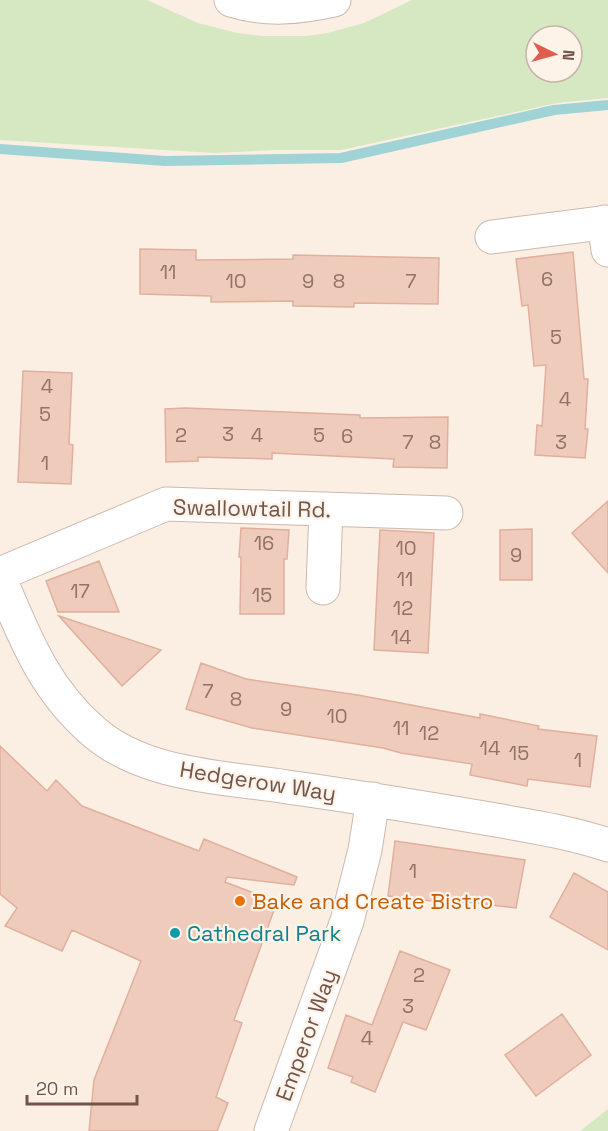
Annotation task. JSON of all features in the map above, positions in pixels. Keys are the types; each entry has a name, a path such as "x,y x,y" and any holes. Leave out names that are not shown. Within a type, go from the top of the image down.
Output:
{"street":[{"path":"231,0 266,8 296,7 334,0"},
{"path":"492,237 607,231"},
{"name":"Swallowtail Rd.","path":"0,574 166,504 446,513"},
{"path":"323,588 326,509"},
{"name":"Hedgerow Way","path":"0,579 28,645 47,681 72,711 95,733 124,752 160,765 193,772 373,799 530,826 608,844"},
{"name":"Emperor Way","path":"271,1131 347,921 365,850 373,799"}],"green space":[{"path":"0,0 147,0 198,23 237,33 262,36 307,36 364,23 412,0 608,0 608,98 557,103 341,150 214,153 0,140"},
{"path":"608,1109 608,1131 580,1131"}],"building":[{"path":"140,249 196,250 196,260 293,259 293,255 439,258 438,304 354,303 354,307 293,306 293,301 211,302 211,296 140,294"},
{"path":"573,252 584,379 588,379 585,429 588,429 585,458 535,455 537,425 542,426 546,365 534,366 528,305 522,306 516,259"},
{"path":"23,371 72,373 69,444 73,445 71,484 18,482"},
{"path":"165,409 360,415 360,418 448,417 447,468 393,467 394,459 272,453 272,459 198,457 198,461 166,462"},
{"path":"608,501 608,573 572,533"},
{"path":"241,528 289,530 287,559 284,559 284,614 240,614"},
{"path":"532,529 532,580 500,580 500,530"},
{"path":"380,530 434,533 428,653 374,650"},
{"path":"99,561 119,612 58,612 46,581"},
{"path":"59,616 161,650 122,686"},
{"path":"201,663 246,679 358,695 480,718 480,714 539,726 538,729 597,736 590,787 528,779 527,786 470,775 472,764 252,728 186,709"},
{"name":"Cathedral Park","path":"0,746 47,791 56,780 82,806 199,851 204,839 297,877 294,885 227,877 225,882 277,902 234,1020 242,1023 216,1097 228,1103 217,1131 89,1131 94,1080 141,961 72,930 62,951 5,926 17,908 0,894"},
{"path":"395,841 525,860 516,908 432,898 432,901 388,896"},
{"path":"574,873 608,892 608,950 550,917"},
{"path":"400,951 450,970 426,1030 403,1022 375,1092 351,1082 353,1077 328,1068 346,1015 372,1025"},
{"path":"562,1014 591,1055 536,1096 505,1055"}],"waterway":[{"path":"0,149 165,161 341,158 554,110 608,105"}],"place":[{"name":"Bake and Create Bistro","path":"240,901"},
{"name":"Cathedral Park","path":"175,933"}]}
